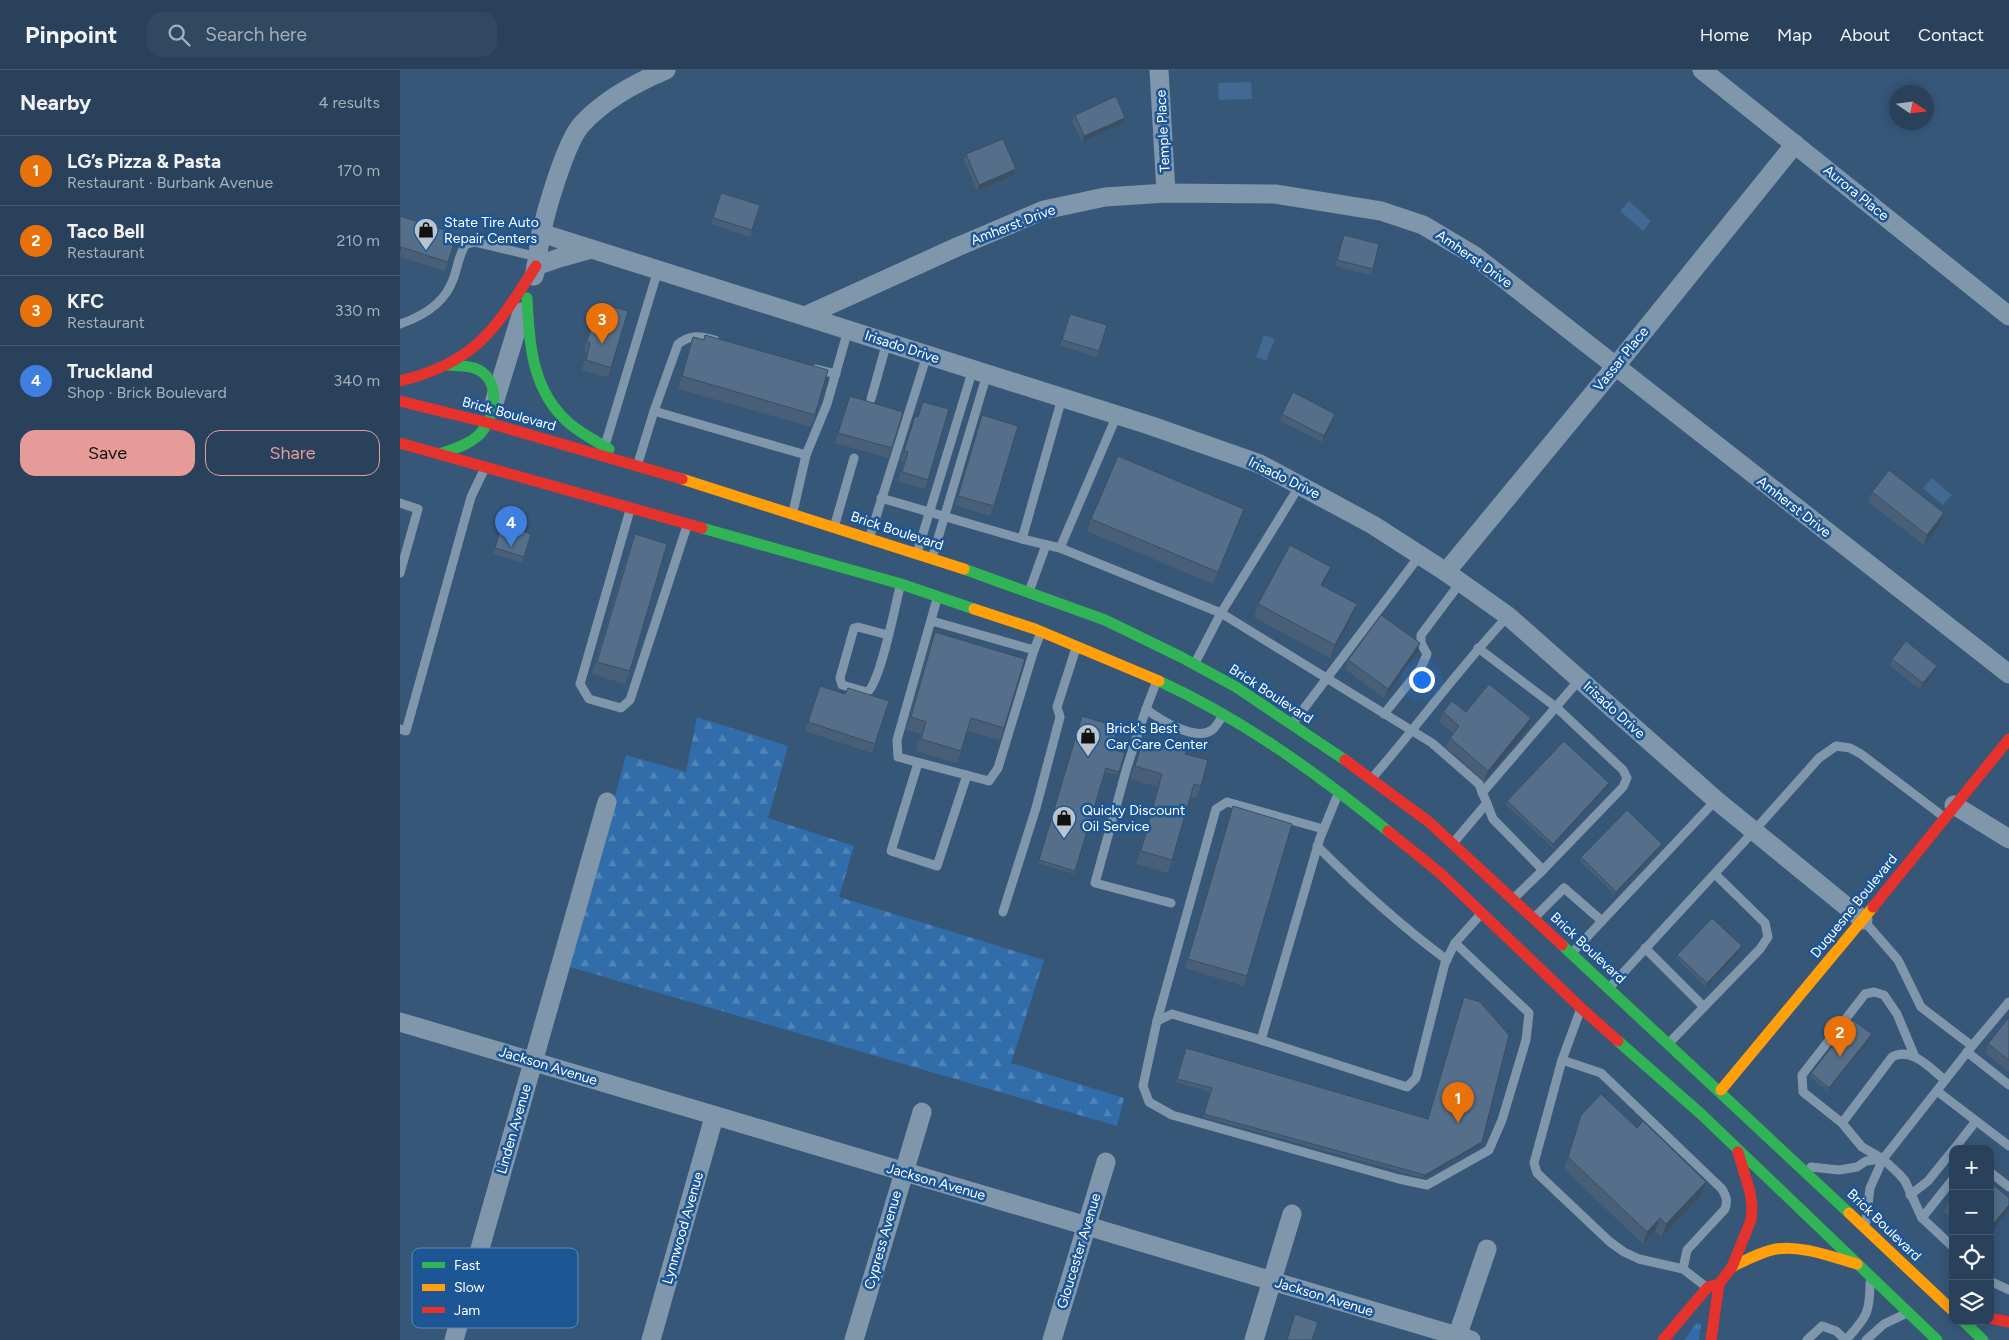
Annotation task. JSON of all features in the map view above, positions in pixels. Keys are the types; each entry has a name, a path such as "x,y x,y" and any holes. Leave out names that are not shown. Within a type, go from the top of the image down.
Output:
{"main road":[{"path":"400,381 448,365 472,349 498,323 537,262"},
{"path":"527,298 529,346 536,375 542,388 566,420 634,464"},
{"path":"440,454 466,444 479,436 489,423 495,402 492,388 480,371 467,366 448,365"},
{"name":"Brick Boulevard","path":"400,401 489,423 634,464 933,558 1029,591 1105,620 1236,687 1371,779 1429,822 1721,1090 1949,1307"},
{"path":"400,443 901,584 1042,631 1157,680 1223,715 1300,762 1440,873 1581,1008 1701,1114 1937,1340"},
{"name":"Duquesne Boulevard","path":"1721,1090 1863,920 2009,739"},
{"path":"1732,1267 1746,1233 1752,1206 1750,1192 1737,1150"},
{"path":"1663,1340 1732,1267 1757,1254 1781,1248 1858,1264"},
{"path":"1711,1340 1713,1286"},
{"path":"1994,1319 2009,1322"},
{"path":"1674,1340 1679,1322"},
{"path":"1968,1325 1983,1340"}],"street":[{"path":"495,402 527,298 537,262 541,234 564,157 581,125 640,74 666,70"},
{"name":"Temple Place","path":"1159,70 1166,193"},
{"name":"Aurora Place","path":"1702,70 2009,316"},
{"name":"Vassar Place","path":"1453,578 1615,367 1795,144"},
{"name":"Amherst Drive","path":"805,316 1044,210 1105,198 1166,193 1275,194 1381,211 1423,225 1474,256 2009,674"},
{"name":"Irisado Drive","path":"541,234 1117,415 1260,464 1373,525 1508,616 1753,832 1863,920"},
{"path":"537,262 591,249"},
{"name":"Linden Avenue","path":"480,1248 606,802"},
{"path":"1949,811 2009,839"},
{"name":"Jackson Avenue","path":"400,1022 1461,1339"},
{"name":"Cypress Avenue","path":"854,1340 922,1112"},
{"name":"Lynnwood Avenue","path":"651,1340 714,1117"},
{"name":"Gloucester Avenue","path":"1052,1340 1106,1162"},
{"path":"1254,1340 1292,1214"},
{"path":"1461,1339 1487,1249"}],"lane":[{"path":"400,324 424,315 448,291 461,251 466,244 475,242 537,262"},
{"path":"605,446 658,270"},
{"path":"792,514 806,455 827,404 848,330"},
{"path":"634,464 678,344 687,337 699,336 726,343"},
{"path":"871,399 887,342"},
{"path":"869,538 927,355"},
{"path":"808,366 836,374"},
{"path":"918,553 930,512 980,372"},
{"path":"933,558 980,372"},
{"path":"1022,539 1062,398"},
{"path":"654,411 806,455"},
{"path":"1060,548 1117,415"},
{"path":"834,527 854,458"},
{"path":"400,729 406,731 471,497 486,467"},
{"path":"1194,664 1221,613 1300,485"},
{"path":"882,498 1022,539 1060,548 1221,613 1432,743 1479,784 1493,819 1543,870"},
{"path":"400,504 418,509 400,574"},
{"path":"631,508 580,684 589,699 605,704 621,708 630,700 688,524"},
{"path":"1029,591 1046,545"},
{"path":"1292,724 1420,555"},
{"path":"1384,714 1421,668 1427,654 1421,643 1421,635 1453,578"},
{"path":"888,635 858,627 854,628 840,678 842,685 867,692 871,689 888,635 901,584"},
{"path":"937,596 932,621 897,740 898,757 989,781 998,768 1034,650 1042,631"},
{"path":"1371,779 1413,731 1478,648 1508,616"},
{"path":"932,621 1034,650"},
{"path":"1003,912 1036,808 1060,717 1057,707 1077,646"},
{"path":"1478,648 1557,708 1624,770 1627,778 1623,787 1512,900"},
{"path":"1157,680 1127,766 1095,883 1171,903"},
{"path":"1482,793 1580,680"},
{"path":"1146,709 1161,721 1193,733 1202,734 1212,730 1223,715"},
{"path":"1609,988 1819,758 1836,746 1850,748 1861,754 1949,811"},
{"path":"918,763 891,851 938,866 967,775"},
{"path":"1261,1040 1317,846 1339,792"},
{"path":"1571,954 1716,800"},
{"path":"1324,828 1227,802 1216,809 1157,1021 1143,1086 1149,1102 1172,1115 1399,1179 1427,1185 1489,1150 1502,1120 1526,1040 1529,1013 1455,943"},
{"path":"1452,844 1487,803"},
{"path":"1317,846 1358,887 1402,926 1447,960"},
{"path":"1669,1043 1760,949 1768,937 1765,923 1715,874"},
{"path":"1533,919 1564,888 1602,921"},
{"path":"1157,1021 1172,1014 1261,1040 1407,1087 1416,1078 1447,960 1455,943 1482,913"},
{"path":"1863,920 1898,960 1920,1007 2009,1085"},
{"path":"1645,948 1703,1006"},
{"path":"1915,1057 1896,1014 1884,994 1874,992 1865,994 1802,1075 1803,1092 1842,1122 1862,1147 1883,1159 1905,1181 1922,1218 1949,1243"},
{"path":"1866,1228 1870,1188 1883,1159 2009,1002"},
{"path":"1581,1008 1562,1060 1534,1163 1537,1173 1610,1242 1624,1252 1639,1259 1683,1269 1713,1286"},
{"path":"1842,1122 1892,1057 1898,1054 1915,1057 1945,1080"},
{"path":"1562,1060 1601,1073 1722,1189 1726,1197 1725,1209 1687,1250 1683,1269"},
{"path":"1937,1091 2009,1146"},
{"path":"1956,1145 1976,1121"},
{"path":"1910,1195 1928,1181 1949,1154"},
{"path":"1801,1166 1839,1170 1857,1167 1866,1161 1883,1159"},
{"path":"1994,1175 2009,1187"},
{"path":"1922,1218 1949,1184"},
{"path":"1807,1340 1822,1326 1836,1331 1846,1340 1862,1322 1868,1311 1870,1303 1870,1275"},
{"path":"1994,1283 2009,1290"},
{"path":"1866,1340 1884,1324 1909,1312"}],"green space":[{"path":"697,717 788,746 768,818 854,846 839,897 1044,960 1011,1063 1124,1098 1117,1126 570,967 626,755 686,772"},
{"path":"1696,1323 1701,1324 1699,1340 1685,1340"}],"shaded area":[{"path":"1251,82 1252,99 1219,100 1218,83"},
{"path":"1629,201 1651,221 1643,231 1620,211"},
{"path":"1264,335 1275,339 1266,361 1256,357"},
{"path":"1932,478 1952,495 1943,505 1923,488"}],"building":[{"path":"1116,96 1125,118 1084,136 1075,115"},
{"path":"1003,139 1016,169 979,185 966,154"},
{"path":"721,193 760,205 752,230 713,218"},
{"name":"State Tire Auto Repair Centers","path":"400,216 457,234 448,262 401,247 400,252"},
{"path":"1344,235 1379,244 1373,269 1337,260"},
{"path":"602,304 628,311 611,368 586,360 590,343 587,342 592,326 595,327"},
{"path":"1070,314 1107,325 1099,351 1062,340"},
{"path":"705,335 828,370 815,415 682,376 693,337 704,340"},
{"path":"1293,392 1335,414 1324,436 1282,414"},
{"path":"850,396 903,412 892,448 838,433"},
{"path":"923,402 949,409 928,480 902,472 908,452 904,451 915,416 918,417"},
{"path":"982,415 1018,426 994,506 958,496"},
{"path":"1118,456 1244,509 1218,572 1091,519"},
{"path":"1889,470 1944,513 1927,535 1872,492"},
{"path":"502,524 531,534 524,557 495,548"},
{"path":"635,534 667,544 630,671 597,662"},
{"path":"1290,545 1331,567 1321,585 1357,604 1335,645 1258,604"},
{"path":"1381,615 1420,643 1388,689 1348,660"},
{"path":"935,632 1025,659 1004,728 971,718 961,751 921,739 926,722 911,717"},
{"path":"1906,641 1937,666 1923,683 1892,659"},
{"path":"1489,684 1531,718 1488,771 1450,738 1459,726 1443,712 1452,701 1466,712"},
{"path":"820,686 845,694 848,688 889,701 875,744 808,722"},
{"path":"1082,716 1118,727 1112,749 1125,753 1119,772 1106,768 1075,871 1039,860"},
{"path":"1564,741 1609,783 1553,844 1507,801"},
{"path":"1172,742 1188,747 1185,754 1208,760 1201,786 1194,784 1172,860 1141,851 1162,774 1135,766 1141,747 1154,751 1156,745 1170,749"},
{"path":"1233,806 1292,824 1247,976 1188,959"},
{"path":"1627,810 1662,844 1616,892 1581,857"},
{"path":"1712,918 1742,946 1707,983 1677,955"},
{"path":"1464,997 1480,1002 1509,1035 1482,1142 1425,1175 1204,1114 1212,1088 1177,1079 1186,1048 1428,1119"},
{"path":"2009,1017 2009,1060 1988,1044"},
{"path":"1853,1020 1872,1034 1829,1088 1811,1073"},
{"path":"1601,1094 1637,1128 1643,1121 1706,1182 1666,1224 1660,1218 1647,1232 1568,1157 1581,1115"},
{"path":"1994,1185 2009,1198 2009,1205 1994,1223"},
{"path":"1295,1314 1318,1322 1312,1340 1287,1340"}],"traffic: fast":[{"path":"527,298 531,350 540,382 548,397 557,411 570,424 609,449"},
{"path":"440,454 465,444 479,435 489,420 494,401 491,383 479,370 468,366 448,365"},
{"path":"702,528 901,584 974,609"},
{"path":"964,569 1105,620 1181,657 1236,687 1345,760"},
{"path":"1159,681 1220,712 1278,748 1334,788 1388,831"},
{"path":"1562,945 1849,1213"},
{"path":"1618,1041 1701,1114 1937,1340"},
{"path":"1967,1325 1983,1340"}],"traffic: slow":[{"path":"682,479 964,569"},
{"path":"974,609 1035,629 1159,681"},
{"path":"1721,1090 1873,907"},
{"path":"1849,1213 1949,1307"},
{"path":"1732,1267 1764,1252 1786,1248 1817,1252 1857,1264"}],"traffic: jam":[{"path":"400,381 448,364 482,340 508,308 536,266"},
{"path":"400,401 489,423 682,479"},
{"path":"400,443 702,528"},
{"path":"1873,907 2009,739"},
{"path":"1345,760 1429,822 1562,945"},
{"path":"1388,831 1440,873 1618,1041"},
{"path":"1711,1340 1719,1284 1732,1267 1751,1220 1750,1192 1738,1152"},
{"path":"1663,1340 1708,1287 1719,1284"},
{"path":"1994,1319 2009,1322"}],"place":[{"name":"State Tire Auto Repair Centers","path":"426,251"},
{"name":"KFC","path":"602,344"},
{"name":"Truckland","path":"511,547"},
{"name":"Brick's Best Car Care Center","path":"1088,757"},
{"name":"Quicky Discount Oil Service","path":"1064,839"},
{"name":"Taco Bell","path":"1840,1057"},
{"name":"LG’s Pizza & Pasta","path":"1458,1123"}]}
